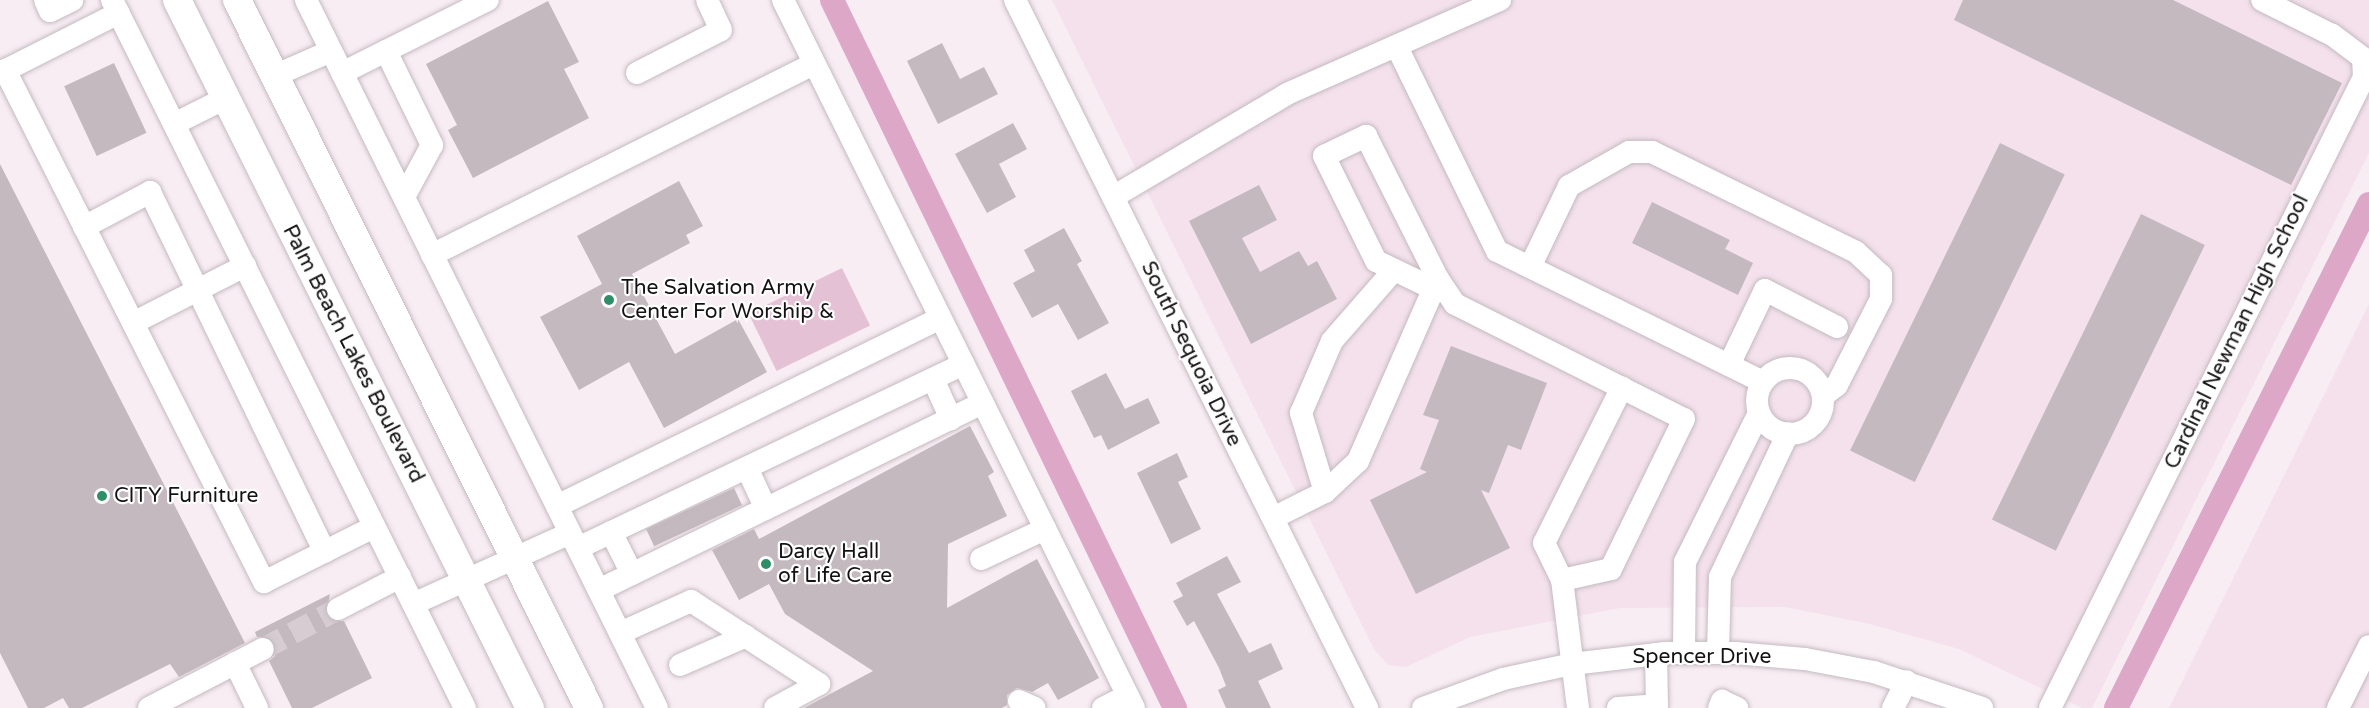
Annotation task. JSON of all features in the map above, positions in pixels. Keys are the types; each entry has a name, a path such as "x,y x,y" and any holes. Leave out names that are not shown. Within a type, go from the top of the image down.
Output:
{"main road":[{"name":"Palm Beach Lakes Boulevard","path":"177,0 530,708"},
{"path":"237,0 589,708"}],"street":[{"path":"45,0 50,11 73,0"},
{"path":"342,73 488,0"},
{"path":"637,74 721,30 707,0"},
{"path":"783,0 1131,702 1103,708"},
{"name":"South Sequoia Drive","path":"1015,0 1367,708"},
{"path":"1113,197 1289,93 1500,0"},
{"name":"Cardinal Newman High School","path":"2050,708 2364,77 2363,58 2332,35 2262,0"},
{"path":"308,1 657,708"},
{"path":"375,527 264,582 3,71 115,7 245,266 400,577 413,604 465,708"},
{"path":"1396,47 1497,251 1761,381"},
{"path":"274,76 331,51"},
{"path":"386,51 432,145 404,198"},
{"path":"432,255 814,63"},
{"path":"174,124 226,98"},
{"path":"1436,284 1393,271 1376,261 1324,156 1366,136 1436,284 1455,304 1623,387 1684,420 1611,568 1562,580"},
{"path":"1530,267 1569,186 1629,152 1652,152 1856,252 1881,276 1881,299 1837,386 1824,395"},
{"path":"84,227 150,192 200,289 325,552"},
{"path":"133,323 245,266"},
{"path":"1325,492 1301,413 1332,341 1393,271"},
{"path":"1273,518 1325,492 1358,461 1436,284"},
{"path":"1729,365 1765,290 1837,327"},
{"path":"557,506 940,318"},
{"path":"413,604 514,558 574,540 611,532 963,364"},
{"path":"1797,370 1814,380 1824,395 1825,408 1812,427 1788,433 1766,422 1759,413 1755,401 1761,381 1772,372 1797,370"},
{"path":"933,379 951,418"},
{"path":"1578,708 1562,580 1544,543 1623,387"},
{"path":"599,590 983,403"},
{"path":"1684,653 1685,562 1759,413"},
{"path":"1718,653 1720,577 1788,433"},
{"path":"747,468 766,509"},
{"path":"981,559 1045,529"},
{"path":"611,532 632,574"},
{"path":"338,609 400,577"},
{"path":"620,633 691,601 819,684 783,706"},
{"path":"680,665 746,636"},
{"path":"2338,708 2369,646"},
{"path":"149,708 263,649"},
{"name":"Spencer Drive","path":"1423,708 1503,680 1572,664 1684,653 1805,659 1907,681 1982,708"},
{"path":"1618,708 1657,705 1656,654"},
{"path":"235,663 257,708"},
{"path":"1893,708 1907,681"},
{"path":"1719,708 1722,701 1737,708"}],"shaded area":[{"path":"1052,0 2369,0 2369,153 2092,708 2082,708 1959,649 1870,624 1785,607 1620,608 1470,637 1406,667 1388,665 1374,649"},
{"path":"842,268 870,326 777,371 749,314"},
{"path":"2369,304 2369,708 2169,708"}],"building":[{"path":"1963,0 2173,0 2342,83 2291,185 1954,20"},
{"path":"548,1 579,62 564,69 589,118 473,178 448,130 457,125 426,64"},
{"path":"942,43 960,79 984,67 998,94 938,124 907,61"},
{"path":"114,63 147,133 97,156 64,86"},
{"path":"1013,123 1027,149 999,164 1016,197 987,213 955,154"},
{"path":"2000,143 2065,175 1915,482 1850,450"},
{"path":"0,164 245,643 179,677 170,664 82,708 69,708 63,698 44,708 28,708 0,653"},
{"name":"The Salvation Army Center For Worship &","path":"679,181 703,226 686,235 690,243 632,274 675,354 738,319 767,372 664,428 629,362 579,390 540,317 602,284 577,236"},
{"path":"1259,185 1277,220 1242,238 1260,272 1299,251 1308,266 1317,261 1337,299 1251,344 1189,221"},
{"path":"1652,202 1730,240 1725,249 1753,263 1738,295 1632,243"},
{"path":"2141,214 2205,245 2056,551 1992,520"},
{"path":"1064,228 1082,261 1077,264 1109,323 1078,340 1058,304 1032,318 1013,283 1035,271 1024,250"},
{"path":"1451,346 1547,383 1521,450 1508,445 1489,493 1481,490 1510,548 1416,594 1370,500 1427,472 1420,469 1439,420 1423,415"},
{"path":"1106,373 1125,409 1148,398 1160,423 1108,450 1101,435 1094,438 1071,391"},
{"name":"Darcy Hall of Life Care","path":"970,426 994,472 988,476 1007,516 948,544 947,608 1037,559 1099,678 1058,700 1048,683 1032,692 1017,688 1007,695 1007,705 1002,708 804,708 873,671 785,614 769,584 739,600 712,550 754,529 759,539"},
{"path":"1177,453 1188,477 1178,482 1201,529 1171,544 1137,473"},
{"path":"734,488 742,505 654,546 646,529"},
{"path":"1227,556 1241,582 1217,594 1249,653 1271,643 1283,669 1258,681 1271,708 1226,708 1218,690 1226,686 1219,668 1194,621 1187,626 1173,601 1183,596 1176,583"},
{"path":"330,594 326,615 331,621 344,621 372,678 312,708 292,708 269,661 275,656 275,643 270,637 257,637 255,632"}],"waterway":[{"path":"832,0 1175,708"},
{"path":"2116,708 2369,204"}],"tunnel":[{"path":"263,649 338,609"}],"place":[{"name":"The Salvation Army Center For Worship &","path":"609,300"},
{"name":"CITY Furniture","path":"102,496"},
{"name":"Darcy Hall of Life Care","path":"766,564"}]}
